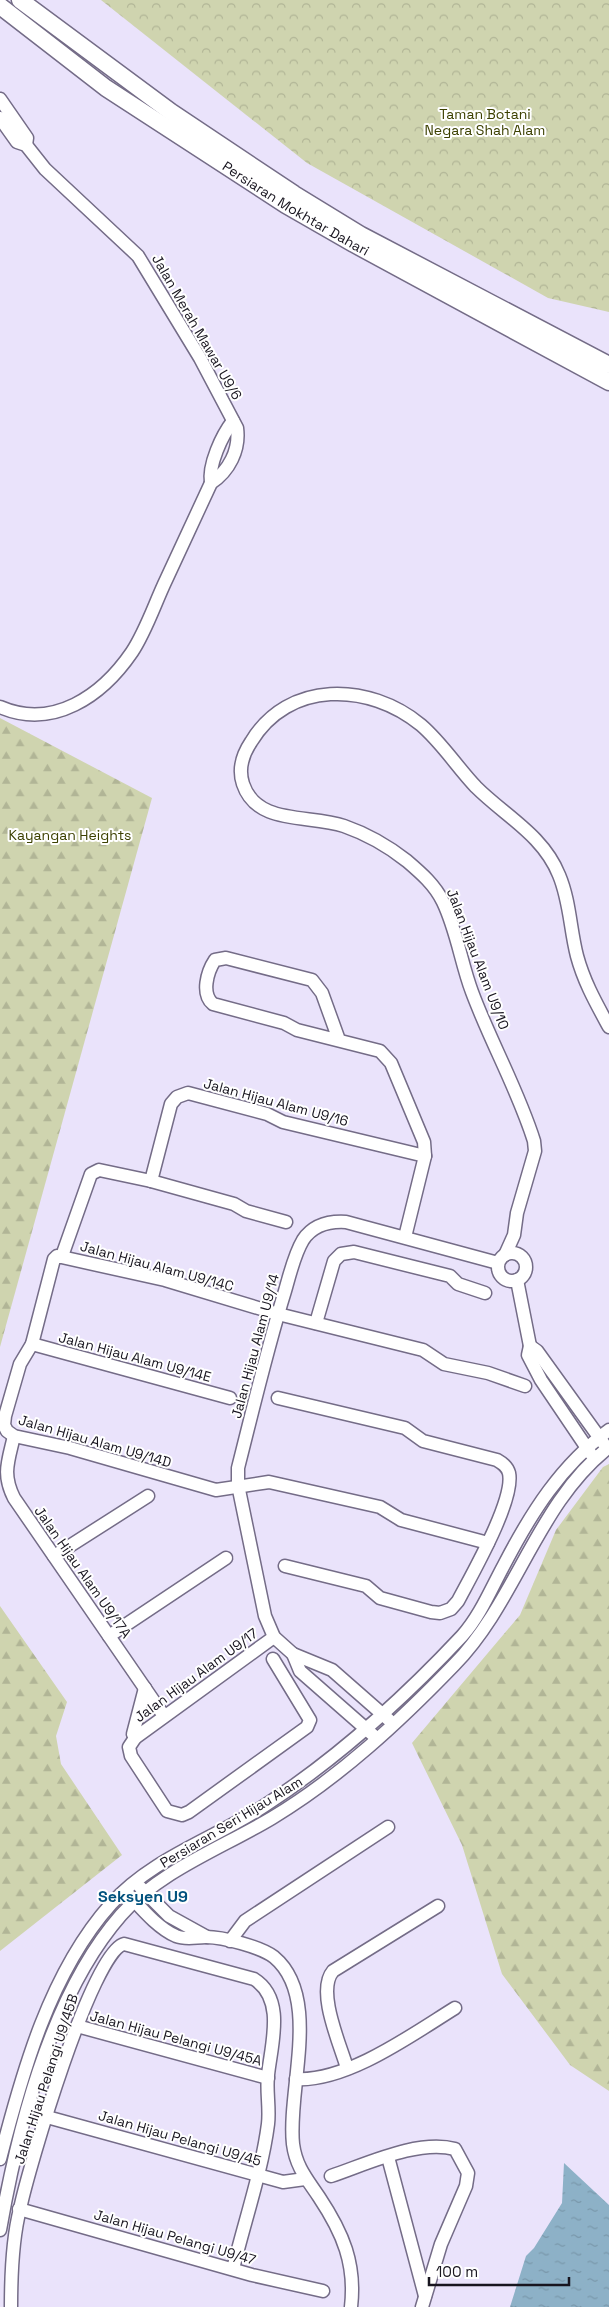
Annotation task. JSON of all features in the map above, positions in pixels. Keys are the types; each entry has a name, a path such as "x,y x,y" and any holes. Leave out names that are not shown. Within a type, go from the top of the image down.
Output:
{"main road":[{"name":"Persiaran Mokhtar Dahari","path":"20,0 164,107 294,194 361,235 609,365"},
{"name":"Persiaran Mokhtar Dahari","path":"4,10 106,88 286,205 354,244 609,382"}],"street":[{"name":"Jalan Merah Mawar U9/6","path":"0,99 26,138 26,145"},
{"name":"Jalan Merah Mawar U9/6","path":"0,118 17,142 26,145 45,169 138,256 200,358 233,421 228,428 212,468 211,483 132,651 114,676 104,686 74,706 53,714 36,716 15,713 0,707"},
{"name":"Jalan Hijau Alam U9/10","path":"522,1258 516,1249 514,1235 517,1213 534,1151 534,1141 472,992 443,902 431,883 406,860 378,840 313,818 277,815 262,810 248,797 242,781 241,765 247,748 268,719 281,708 296,700 320,694 336,694 361,697 383,703 404,712 422,726 476,786 537,838 547,852 559,873 567,897 572,933 585,983 609,1026"},
{"path":"339,1040 322,993 312,980 226,958 215,960 212,965 206,993 207,999 213,1004 284,1022 297,1030 380,1050 391,1063 424,1142 425,1156 405,1237"},
{"name":"Jalan Hijau Alam U9/16","path":"151,1181 171,1104 177,1097 188,1093 266,1114 283,1122 425,1156"},
{"name":"Jalan Hijau Alam U9/14D","path":"151,1181 99,1170 91,1174 59,1256 54,1259 32,1344 20,1364 5,1416 7,1431 14,1436 70,1448 216,1490 238,1485 269,1482 380,1507 401,1520 488,1543"},
{"path":"151,1181 234,1204 246,1211 286,1222"},
{"name":"Jalan Hijau Alam U9/14","path":"293,1654 274,1637 265,1616 238,1485 238,1468 278,1314 298,1250 304,1239 319,1226 332,1221 346,1222 502,1259"},
{"name":"Jalan Hijau Alam U9/10","path":"502,1259 514,1235"},
{"path":"316,1323 334,1261 341,1254 354,1252 450,1276 458,1284 485,1293"},
{"path":"514,1254 522,1258 525,1262 525,1272 517,1280 510,1281 501,1276 502,1259 514,1254"},
{"name":"Jalan Hijau Alam U9/14C","path":"59,1256 206,1291 218,1297 278,1314 424,1350 444,1364 488,1374 525,1386"},
{"path":"517,1280 530,1346 528,1355 586,1448 595,1458"},
{"name":"Jalan Hijau Alam U9/14E","path":"32,1344 230,1398"},
{"path":"530,1346 537,1351 604,1434 608,1448"},
{"path":"278,1398 405,1428 423,1441 497,1460 504,1464 509,1473 509,1484 496,1529 458,1601 451,1609 440,1613 380,1598 366,1586 285,1566"},
{"name":"Persiaran Seri Hijau Alam","path":"0,2159 18,2086 55,1994 84,1939 112,1903 135,1882 173,1856 263,1807 342,1750 383,1716 472,1625 523,1529 569,1463 604,1434"},
{"name":"Jalan Hijau Alam U9/17A","path":"14,1436 6,1470 6,1482 14,1498 164,1716"},
{"name":"Persiaran Seri Hijau Alam","path":"0,2230 11,2169 31,2091 81,1972 101,1940 122,1914 145,1892 182,1867 274,1817 315,1788 377,1739 456,1664 484,1631 538,1536 579,1474 608,1448"},
{"path":"54,1556 148,1496"},
{"path":"109,1636 226,1558"},
{"name":"Jalan Hijau Alam U9/17","path":"134,1738 274,1637"},
{"path":"293,1654 332,1670 394,1724"},
{"path":"293,1654 300,1671 377,1739"},
{"path":"145,1688 133,1734 134,1738 129,1746 130,1756 167,1811 182,1815 310,1723 273,1659"},
{"path":"230,1941 245,1921 388,1827"},
{"path":"159,1906 166,1879"},
{"path":"135,1882 169,1916 195,1928 207,1937"},
{"path":"125,1891 151,1917 176,1936 192,1939 207,1937 262,1950 274,1958 287,1971 295,1992 300,2018 293,2142 296,2162 305,2179 319,2197 345,2246 351,2264 354,2285 350,2307"},
{"path":"347,2068 326,1995 328,1977 333,1971 438,1906"},
{"path":"122,1914 151,1917"},
{"name":"Jalan Hijau Pelangi U9/45B","path":"15,2306 13,2263 19,2209 77,2026 102,1966 116,1948 124,1944 254,1979 268,1993 273,2006 274,2020 268,2078"},
{"path":"296,2079 306,2079 347,2068 373,2058 455,2008"},
{"name":"Jalan Hijau Pelangi U9/45A","path":"77,2026 268,2078"},
{"path":"233,2269 268,2125 270,2105 268,2078"},
{"name":"Jalan Hijau Pelangi U9/45","path":"47,2117 256,2176 283,2182 305,2179"},
{"path":"331,2176 388,2156 425,2146 455,2149 468,2173 466,2186 441,2244 423,2301"},
{"path":"388,2156 423,2301"},
{"name":"Jalan Hijau Pelangi U9/47","path":"19,2209 233,2269 323,2291"}],"green space":[{"name":"Taman Botani Negara Shah Alam","path":"101,0 609,0 609,312 548,298 307,163"},
{"name":"Kayangan Heights","path":"0,718 152,798 0,1347"},
{"path":"609,1464 609,2091 570,2065 502,1974 462,1845 412,1743 520,1615 556,1530 603,1467"},
{"path":"0,1606 67,1702 56,1736 61,1764 122,1855 0,1951"}],"water":[{"path":"564,2163 609,2205 609,2307 510,2307 526,2256 534,2248 562,2203"}],"district":[{"name":"Seksyen U9","path":"143,1896"}]}
